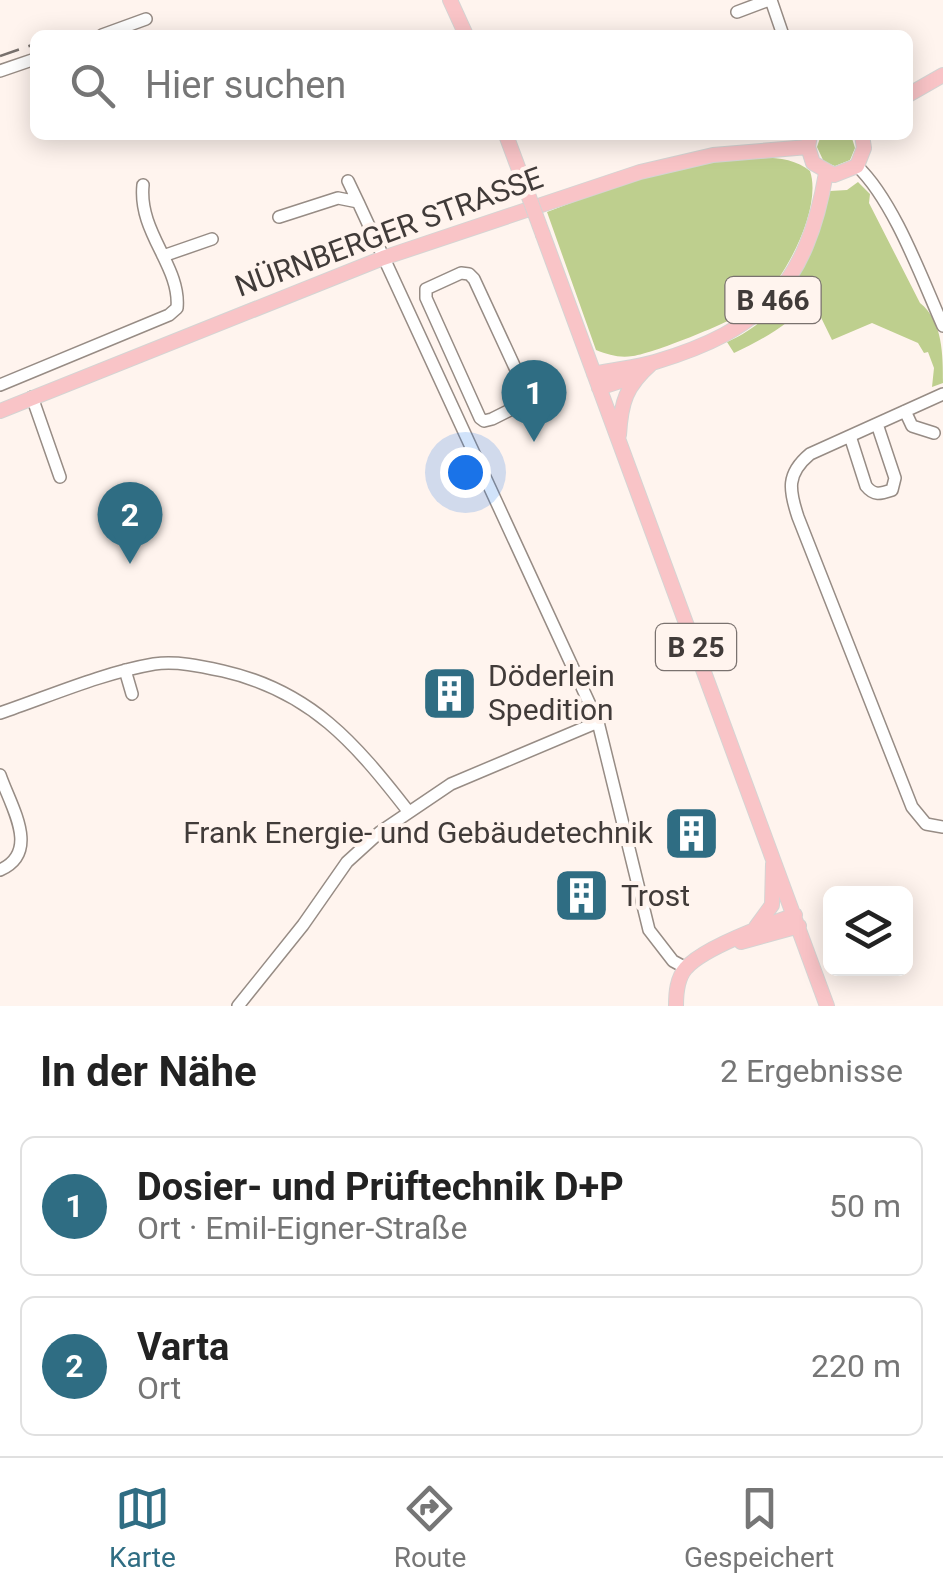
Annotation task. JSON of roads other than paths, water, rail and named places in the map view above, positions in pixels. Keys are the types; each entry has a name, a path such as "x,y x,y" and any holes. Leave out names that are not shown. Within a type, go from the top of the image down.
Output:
{"main road":[{"path":"450,0 464,30"},
{"path":"913,92 943,75"},
{"name":"B 25","path":"508,140 828,1006"},
{"path":"809,141 813,163 826,173 842,174 857,166 863,140"},
{"name":"NÜRNBERGER STRASSE","path":"0,412 383,258 680,161 809,141"},
{"name":"B 466","path":"596,381 729,334 774,299 801,260 826,173"},
{"name":"B 466","path":"619,441 623,396 651,364"},
{"name":"B 466","path":"596,381 638,375"},
{"path":"753,929 772,905 773,853"},
{"path":"730,943 753,929 797,920"},
{"path":"676,1006 677,990 686,968 702,954 797,920"}],"street":[{"path":"737,12 770,0 781,30"},
{"path":"116,30 146,19"},
{"path":"0,71 30,60"},
{"path":"857,166 874,185 943,326"},
{"path":"348,181 598,722 649,930 673,961 686,968"},
{"path":"0,385 170,315 177,308 178,299 163,256 153,241 141,206 142,184"},
{"path":"279,217 338,198 358,202"},
{"path":"163,256 212,239"},
{"path":"530,400 474,279 461,273 429,287 425,294 484,421 530,400 544,393"},
{"path":"433,366 452,357"},
{"path":"943,394 810,454 790,478 790,494 912,808 926,824 943,826"},
{"path":"32,397 60,477"},
{"path":"905,411 912,426 934,432"},
{"path":"850,436 866,486 878,494 892,490 895,478 877,424"},
{"path":"0,713 125,670 178,663 238,674 306,704 338,728 408,812"},
{"path":"125,670 132,694"},
{"path":"238,1006 303,925 346,862 408,812 451,784 598,722"},
{"path":"0,775 22,846 13,864 0,870"}],"railway":[{"path":"0,56 30,46"}],"place":[{"name":"Dosier- und Prüftechnik D+P","path":"534,442"},
{"name":"Varta","path":"130,564"},
{"name":"Döderlein Spedition","path":"449,693"},
{"name":"Frank Energie- und Gebäudetechnik","path":"692,833"},
{"name":"Trost","path":"582,896"}]}
